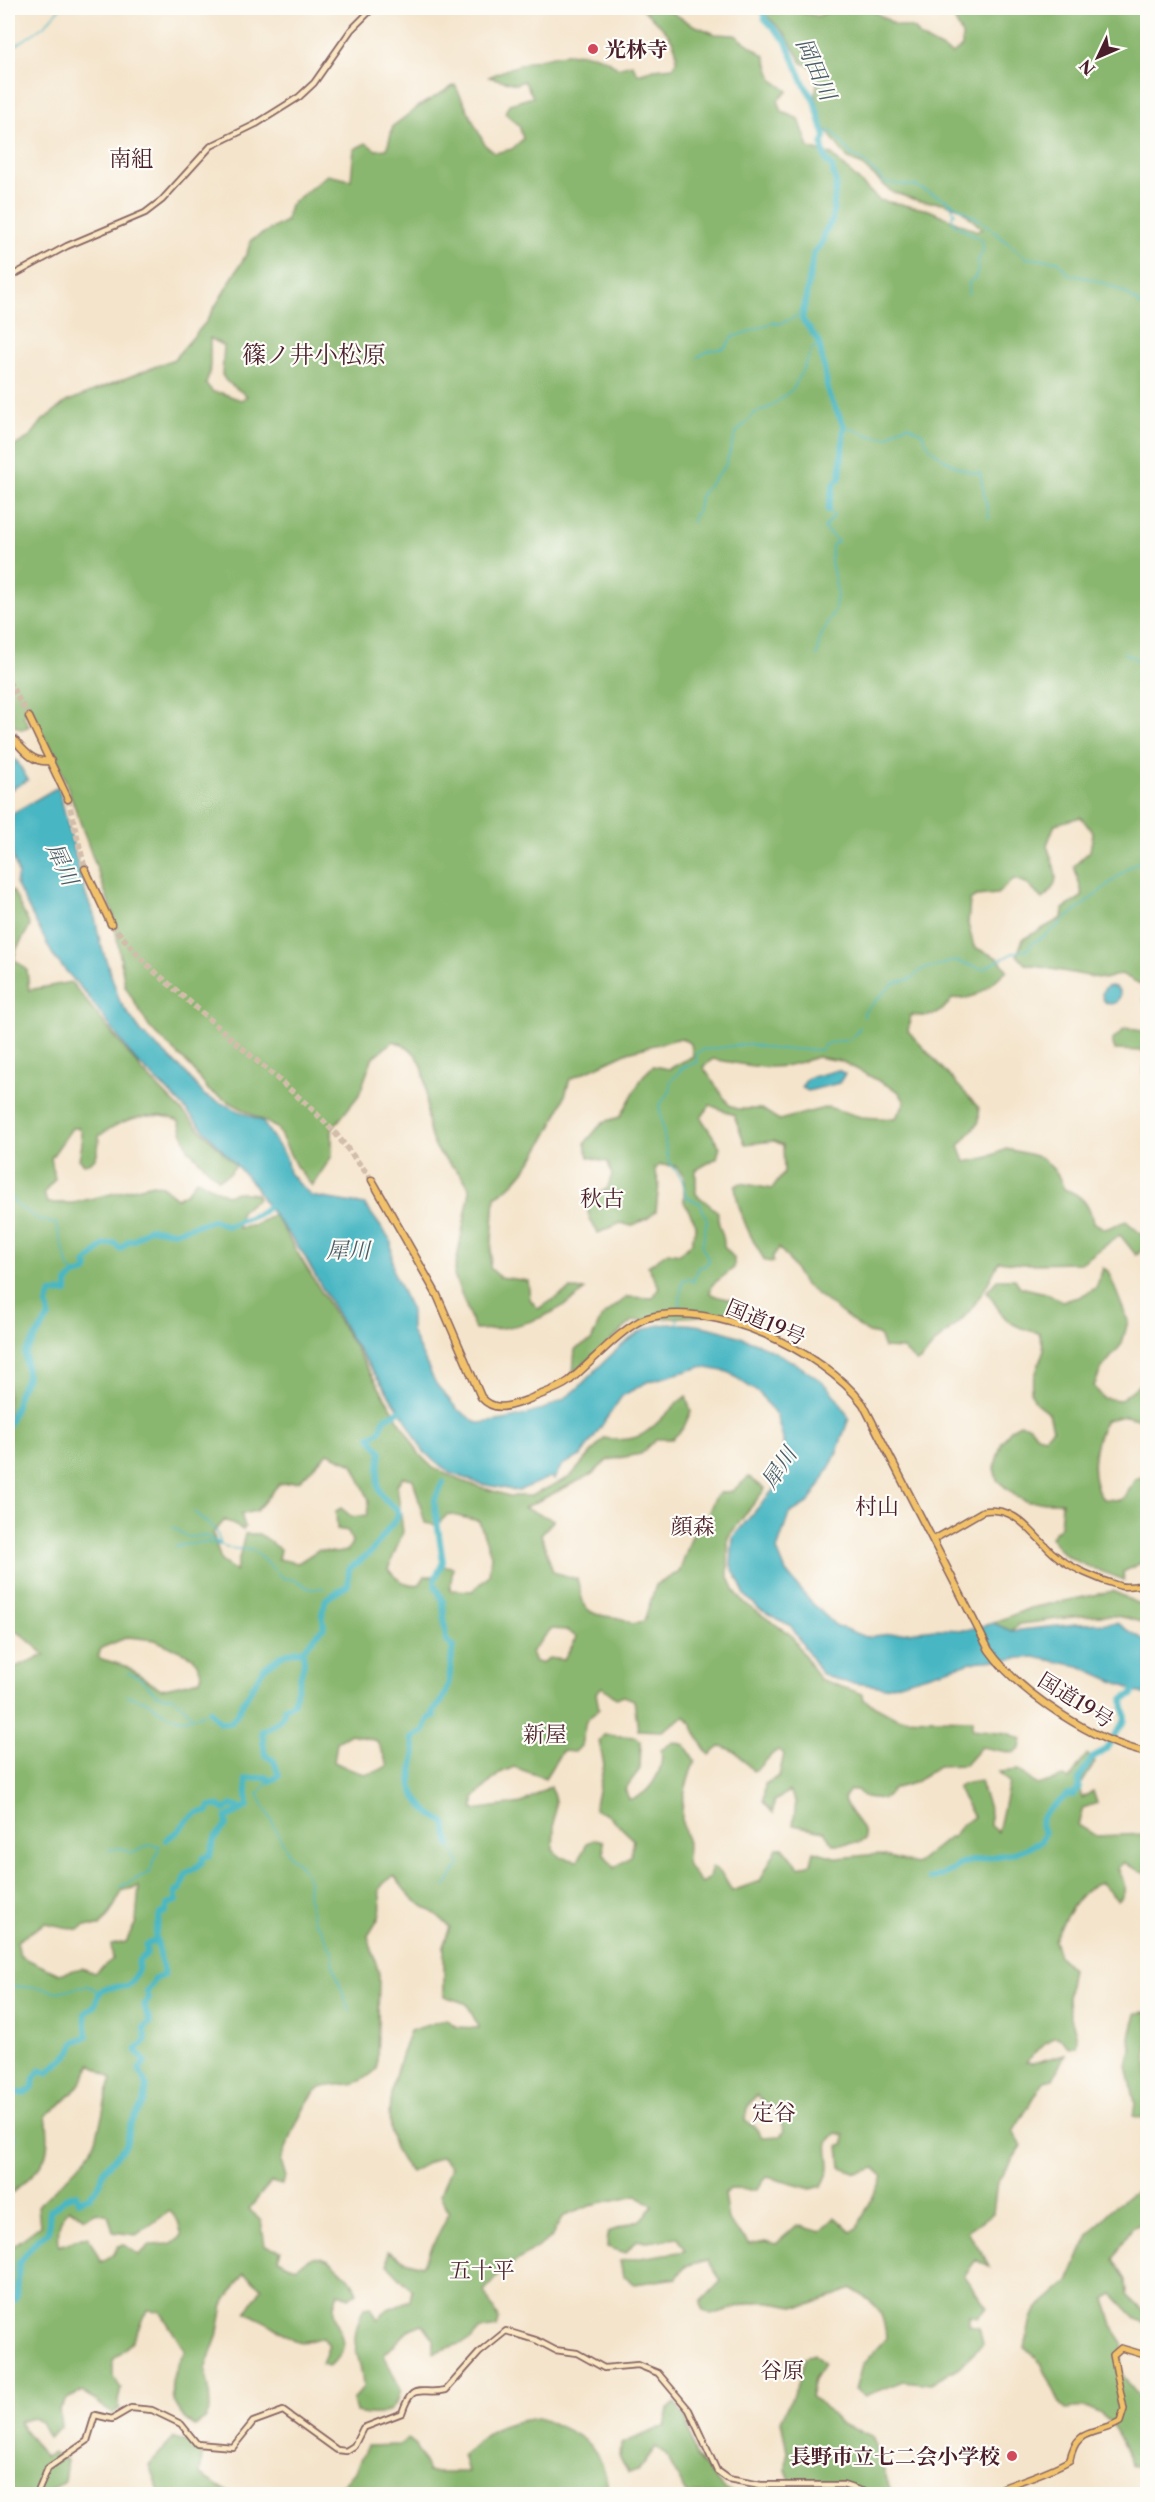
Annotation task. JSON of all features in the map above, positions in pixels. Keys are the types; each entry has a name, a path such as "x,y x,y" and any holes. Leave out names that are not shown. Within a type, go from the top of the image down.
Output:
{"highway":[{"path":"28,717 68,799"},
{"path":"8,733 32,758 39,762 51,761"},
{"path":"85,869 111,924"},
{"name":"国道19号","path":"372,1180 433,1286 481,1397 487,1403 501,1408 510,1406 564,1385 633,1326 648,1318 686,1313 704,1315 774,1339 812,1360 849,1387 863,1404 874,1424 989,1650 1009,1674 1039,1698 1111,1742 1148,1753"}],"main road":[{"path":"8,278 67,246 144,213 162,200 211,146 256,124 298,97 314,83 351,30 373,8"},
{"path":"933,1540 982,1511 991,1510 1020,1519 1055,1555 1077,1568 1121,1586 1148,1584"},
{"path":"36,2494 48,2468 87,2441 95,2415 112,2420 131,2408 152,2410 170,2418 181,2424 197,2444 214,2447 232,2447 253,2422 283,2411 337,2450 346,2451 354,2446 363,2428 402,2413 409,2395 414,2392 446,2390 478,2354 506,2331 525,2336 555,2350 577,2353 604,2368 638,2365 658,2373 685,2404 717,2471 728,2479 761,2485 785,2484 800,2487 843,2485 870,2494"},
{"path":"987,2494 1014,2486 1037,2473 1056,2468 1070,2460 1076,2442 1081,2436 1120,2422 1124,2409 1113,2355 1121,2348 1148,2356"}],"green space":[{"path":"665,8 689,23 715,34 735,35 765,56 773,80 788,91 778,100 782,112 799,119 809,148 832,155 879,200 929,210 977,231 982,229 960,208 943,203 919,201 892,192 860,164 848,159 823,126 815,94 820,70 802,63 785,34 759,8 793,8 818,16 838,8 868,8 896,25 915,29 920,37 952,54 962,47 962,35 952,15 920,8 1147,8 1147,1008 1144,1000 1144,986 1121,974 1104,979 1025,964 1017,955 1023,939 1062,918 1063,909 1083,896 1074,866 1090,851 1093,833 1081,817 1055,824 1047,845 1056,880 1054,886 1042,899 1026,883 1014,879 997,894 976,896 970,900 968,924 974,947 998,958 1007,970 983,991 962,999 953,998 940,1012 925,1016 911,1015 908,1031 979,1108 979,1122 959,1146 965,1162 986,1158 1006,1149 1042,1158 1057,1173 1064,1189 1076,1194 1084,1201 1093,1222 1105,1229 1126,1221 1147,1239 1147,1245 1136,1255 1120,1235 1081,1263 1021,1264 999,1261 970,1310 921,1361 916,1362 903,1349 884,1348 879,1335 868,1333 806,1286 779,1248 773,1256 773,1262 765,1261 746,1225 735,1186 741,1183 772,1189 784,1173 783,1145 774,1141 745,1144 734,1115 710,1105 701,1118 720,1147 717,1158 696,1170 696,1194 718,1212 724,1246 734,1258 734,1268 712,1285 710,1293 736,1302 724,1314 633,1321 573,1373 575,1349 591,1341 601,1318 627,1297 653,1298 659,1287 648,1266 668,1252 680,1254 692,1242 696,1224 684,1202 684,1176 675,1166 660,1165 655,1169 659,1184 656,1211 648,1218 631,1226 621,1223 598,1233 588,1213 589,1202 607,1189 612,1175 608,1162 588,1157 585,1143 603,1122 620,1117 643,1076 653,1066 669,1069 693,1056 691,1044 681,1038 628,1052 570,1079 559,1110 542,1145 519,1176 495,1197 490,1268 500,1277 528,1281 530,1299 538,1309 570,1289 585,1290 560,1308 534,1320 505,1328 475,1330 454,1275 470,1191 464,1179 436,1148 430,1134 424,1072 419,1059 409,1048 393,1041 372,1059 359,1095 332,1129 332,1156 312,1186 296,1166 277,1128 209,1091 190,1066 149,1027 125,986 113,914 59,763 30,712 23,715 29,726 22,730 8,722 8,450 30,437 42,421 66,402 174,359 206,322 247,253 251,240 286,221 290,205 327,175 351,180 354,149 366,143 376,150 387,149 393,126 421,105 455,85 485,145 495,153 512,149 523,139 519,125 505,113 509,104 533,97 524,81 516,84 489,77 536,60 572,54 605,59 617,68 632,64 638,74 654,69 674,67 676,50 669,35 643,10","holes":["210,338 224,346 222,375 226,381 247,396 241,400 213,392 206,384 210,371","817,1057 841,1061 898,1091 905,1102 895,1119 861,1117 828,1107 779,1120 762,1109 737,1109 729,1105 703,1067 713,1059 776,1067"]},
{"path":"8,889 13,891 30,926 17,948 14,959 27,970 29,990 71,982 144,1073 236,1165 229,1174 218,1179 188,1149 179,1121 159,1116 127,1121 108,1130 99,1136 96,1157 84,1164 79,1159 82,1144 80,1128 72,1128 51,1158 55,1179 44,1193 47,1203 73,1203 153,1184 162,1186 177,1198 186,1193 197,1179 226,1195 237,1192 256,1194 258,1199 241,1211 238,1228 255,1225 274,1214 420,1455 433,1468 461,1481 509,1496 531,1496 570,1477 604,1438 620,1440 642,1434 651,1429 686,1396 691,1411 683,1429 672,1439 657,1439 641,1454 608,1460 592,1474 524,1508 554,1520 541,1534 553,1572 577,1579 584,1604 589,1611 632,1624 644,1621 656,1585 679,1572 692,1536 707,1516 715,1498 720,1493 732,1491 749,1477 765,1489 728,1537 728,1575 743,1602 791,1635 819,1679 863,1694 864,1700 897,1718 972,1720 972,1729 1007,1733 1022,1739 1020,1748 1013,1753 981,1747 965,1765 938,1766 916,1782 893,1789 883,1799 864,1797 857,1790 850,1790 844,1798 848,1809 862,1828 865,1839 858,1843 833,1844 824,1831 793,1825 796,1802 789,1791 774,1802 773,1813 763,1802 765,1784 779,1776 784,1754 779,1750 772,1754 761,1767 753,1771 736,1752 721,1746 710,1755 685,1716 662,1731 638,1730 634,1700 624,1696 616,1698 602,1687 596,1693 599,1709 586,1721 581,1746 575,1752 562,1751 545,1778 514,1767 500,1773 474,1798 474,1810 522,1803 551,1786 555,1801 553,1850 560,1857 578,1861 587,1843 596,1839 603,1841 604,1854 614,1868 630,1857 634,1840 609,1816 594,1809 604,1765 599,1741 604,1735 636,1737 641,1741 640,1769 625,1789 629,1799 643,1793 654,1781 662,1757 661,1750 673,1742 685,1745 695,1761 682,1807 682,1822 687,1838 687,1863 702,1883 709,1878 712,1867 722,1874 732,1891 760,1881 777,1848 784,1848 799,1867 811,1863 814,1851 838,1858 878,1854 916,1864 954,1836 961,1825 974,1817 957,1788 963,1784 980,1781 989,1808 990,1826 998,1832 1009,1783 999,1772 1018,1770 1037,1785 1063,1777 1069,1780 1087,1754 1095,1762 1079,1788 1082,1798 1093,1791 1097,1803 1083,1808 1078,1825 1096,1836 1147,1834 1147,1874 1123,1863 1118,1868 1125,1889 1122,1897 1118,1901 1101,1883 1086,1891 1073,1906 1054,1940 1059,1956 1072,1969 1068,2003 1077,2042 1076,2047 1068,2047 1063,2040 1055,2036 1040,2047 1026,2062 1033,2063 1065,2054 1053,2079 1044,2081 1013,2132 1022,2146 997,2182 993,2213 967,2231 989,2267 976,2260 964,2276 987,2308 977,2317 969,2315 969,2325 979,2327 983,2343 959,2367 931,2384 903,2381 865,2396 855,2390 862,2365 886,2338 883,2320 872,2302 850,2288 807,2305 756,2302 711,2315 702,2309 701,2302 721,2281 708,2260 685,2266 677,2278 635,2284 623,2276 620,2261 685,2251 678,2238 646,2242 636,2240 626,2253 607,2247 608,2232 640,2220 653,2206 637,2195 595,2204 562,2217 551,2238 502,2271 484,2291 499,2320 497,2327 480,2330 471,2340 433,2353 433,2339 422,2324 410,2329 384,2355 401,2390 398,2399 385,2413 356,2412 353,2400 363,2388 355,2341 358,2321 364,2308 371,2307 378,2320 388,2309 410,2300 412,2290 388,2265 388,2251 405,2261 422,2266 449,2213 440,2195 451,2167 441,2156 411,2172 399,2157 392,2140 390,2104 398,2066 410,2031 446,2019 457,2027 479,2028 467,2004 444,1996 444,1944 450,1927 437,1915 411,1898 394,1876 380,1889 380,1914 368,1936 379,1974 377,2069 361,2081 321,2088 316,2092 298,2120 281,2161 286,2177 282,2185 271,2182 249,2209 261,2221 265,2245 281,2250 278,2259 296,2268 313,2257 326,2259 345,2274 354,2287 357,2292 349,2298 338,2292 334,2304 334,2314 342,2338 342,2352 328,2366 322,2364 329,2345 322,2337 300,2342 246,2312 262,2288 244,2273 223,2305 217,2337 205,2369 210,2410 205,2419 195,2426 185,2418 173,2401 172,2382 185,2351 160,2311 147,2310 132,2342 113,2360 113,2375 121,2389 118,2401 120,2408 113,2414 82,2392 67,2399 59,2410 61,2427 49,2437 41,2422 33,2418 18,2422 45,2457 53,2453 67,2460 64,2482 43,2494 8,2494 8,2245 13,2246 40,2226 38,2206 91,2151 112,2079 91,2064 73,2093 46,2115 48,2144 42,2163 8,2196 8,1679 17,1666 45,1655 21,1634 8,1628","holes":["328,1453 353,1464 369,1500 367,1515 352,1517 341,1508 336,1511 337,1529 348,1531 352,1542 347,1551 337,1553 318,1550 298,1563 278,1559 280,1549 259,1534 245,1534 236,1571 221,1561 213,1533 225,1520 243,1530 245,1527 241,1514 256,1511 279,1484 299,1481","403,1477 413,1479 425,1523 437,1525 448,1514 479,1521 491,1555 489,1575 472,1591 450,1590 453,1567 443,1566 434,1576 425,1576 420,1584 415,1585 402,1581 388,1569 403,1532 397,1485","551,1629 566,1630 577,1637 564,1660 549,1658 541,1663 535,1662 531,1652","128,1637 155,1640 193,1657 202,1673 200,1680 161,1689 126,1666 98,1658 101,1648","351,1734 377,1741 388,1765 374,1773 367,1774 355,1772 334,1762 337,1742","139,1887 136,1922 126,1942 111,1945 113,1959 94,1973 82,1968 59,1974 20,1956 17,1941 45,1923 79,1930 84,1926 100,1926 123,1890","756,2095 778,2114 784,2131 780,2136 762,2137 755,2127 745,2121 747,2108","837,2133 844,2135 844,2143 839,2146 841,2167 856,2173 875,2168 883,2177 857,2228 851,2232 835,2217 821,2232 797,2225 776,2244 765,2241 750,2244 728,2221 724,2194 730,2189 756,2190 767,2177 811,2189 822,2186 829,2169 828,2144 832,2136","70,2209 85,2218 97,2212 108,2215 113,2232 136,2235 170,2211 178,2221 182,2236 172,2244 150,2245 139,2255 125,2245 118,2246 113,2255 101,2262 88,2236 59,2246 61,2221"]},
{"path":"1125,1028 1147,1032 1147,1056 1143,1051 1115,1050 1112,1041"},
{"path":"1147,1056 1147,1111 1145,1110 1144,1069"},
{"path":"1103,1268 1108,1271 1128,1321 1122,1344 1102,1368 1094,1386 1103,1398 1120,1400 1144,1381 1147,1382 1147,1421 1125,1416 1106,1420 1095,1449 1093,1470 1103,1499 1120,1500 1126,1495 1135,1479 1147,1475 1147,1560 1123,1572 1124,1580 1083,1564 1063,1553 1051,1537 1060,1527 1062,1502 1028,1502 1017,1497 997,1480 994,1468 1002,1442 1011,1429 1020,1424 1030,1426 1037,1435 1045,1437 1053,1429 1049,1413 1036,1403 1030,1391 1044,1349 1039,1333 1007,1320 987,1291 998,1279 1015,1279 1020,1287 1046,1293 1062,1301 1079,1297 1096,1288"},
{"path":"1113,1591 1140,1605 1147,1602 1147,1625 1133,1619 1101,1615 1019,1624 1011,1631 993,1623 1030,1608"},
{"path":"1148,2012 1147,2119 1133,2116 1135,2103 1127,2066 1131,2050 1130,2037 1136,2013"},
{"path":"1147,2163 1147,2222 1132,2228 1113,2259 1126,2280 1127,2295 1147,2314 1147,2324 1136,2319 1112,2294 1105,2299 1115,2331 1123,2343 1121,2369 1124,2377 1143,2403 1147,2415 1149,2434 1147,2468 1132,2465 1116,2431 1102,2415 1080,2408 1066,2409 1060,2403 1041,2363 1025,2347 1031,2318 1038,2308 1069,2281 1088,2236 1115,2206 1137,2191"},
{"path":"814,2354 824,2364 814,2379 810,2397 822,2404 841,2424 872,2436 892,2494 796,2494 786,2470 787,2452 781,2420 799,2382 805,2357"},
{"path":"675,2403 686,2419 696,2457 725,2490 734,2494 687,2494 665,2454 656,2447 638,2471 628,2473 620,2458 621,2444 665,2426 669,2409"},
{"path":"538,2418 566,2429 588,2443 602,2464 608,2494 591,2492 590,2494 332,2494 354,2473 367,2446 399,2445 408,2439 416,2445 428,2472 468,2472 463,2455 482,2438 504,2425"},
{"path":"174,2438 188,2442 202,2454 200,2475 231,2494 160,2494 149,2465"}],"water":[{"path":"8,754 17,761 28,780 8,791"},
{"name":"犀川","path":"58,787 86,896 95,917 100,942 120,1002 142,1033 186,1073 205,1096 262,1121 286,1157 289,1173 311,1196 365,1205 391,1241 393,1271 411,1311 411,1331 436,1384 457,1409 477,1423 503,1420 544,1409 568,1396 622,1345 652,1327 672,1324 694,1325 739,1336 783,1356 823,1383 836,1397 849,1418 836,1455 821,1483 809,1502 789,1514 777,1550 786,1572 809,1600 835,1625 865,1637 935,1629 966,1630 993,1623 1011,1631 1076,1624 1117,1623 1147,1642 1147,1696 1079,1666 1034,1657 972,1662 885,1687 839,1681 821,1673 791,1626 759,1609 745,1595 731,1565 733,1537 780,1482 784,1464 783,1439 777,1417 760,1394 728,1372 701,1367 647,1382 622,1396 581,1456 562,1465 554,1479 550,1477 518,1491 481,1484 450,1473 423,1451 405,1418 351,1339 302,1252 262,1199 255,1186 177,1100 135,1060 87,995 54,957 16,884 18,873 8,842 8,816"},
{"path":"1107,986 1115,986 1120,991 1118,1002 1107,1004 1102,999 1102,991"},
{"path":"838,1070 845,1074 839,1083 808,1091 801,1087 808,1078"}],"waterway":[{"path":"8,51 44,26 60,8"},
{"name":"岡田川","path":"763,8 764,18 785,40 805,86 814,100 825,137 822,145 824,153 827,162 832,167 836,184 832,221 824,233 823,242 814,252 802,319 819,342 829,395 844,426 840,478 834,483 828,510"},
{"path":"823,130 834,133 852,155 862,160 886,183 916,186 948,201 980,220 1026,258 1058,261 1068,274 1088,278 1118,289 1143,308 1148,307"},
{"path":"948,201 955,213 952,216 953,223 982,239 983,250 977,263 979,267 975,278 969,282 968,294"},
{"path":"698,357 708,351 725,348 733,336 773,322 779,324 796,317 800,310 804,309"},
{"path":"693,523 693,516 698,511 700,496 725,466 736,433 755,413 770,407 793,389 813,348 819,342"},
{"path":"844,426 875,437 889,437 897,429 908,425 923,434 931,448 946,461 964,470 980,473 989,518"},
{"path":"817,656 820,638 835,609 837,591 831,562 832,545 838,542 824,528 834,516 828,510"},
{"path":"1124,653 1148,665"},
{"path":"864,1017 864,1012 894,983 911,979 921,970 955,961 983,969 1015,952 1027,950 1032,943 1046,935 1131,866 1148,857"},
{"path":"679,1312 682,1281 689,1278 693,1282 699,1267 705,1266 709,1260 702,1246 707,1220 700,1203 686,1197 682,1179 668,1160 659,1105 671,1090 670,1082 682,1068 697,1062 696,1054 701,1050 748,1044 774,1049 822,1050 825,1044 852,1039 860,1027"},
{"path":"8,1195 17,1205 38,1219 56,1224 69,1268 75,1275"},
{"path":"8,1425 19,1392 27,1377 25,1353 49,1317 47,1303 51,1293 67,1292 67,1283 75,1275 86,1272 88,1267 85,1264 104,1245 115,1243 120,1249 149,1228 174,1232 213,1220 228,1226 261,1213 274,1202"},
{"path":"677,1327 678,1317"},
{"path":"8,2121 8,2099 16,2092 24,2094 33,2087 34,2078 40,2070 47,2073 71,2052 75,2042 87,2036 85,2014 95,2005 100,1992 105,1988 127,1986 132,1982 138,1970 139,1960 147,1954 146,1945 157,1940 155,1935 160,1914 166,1912 168,1904 177,1901 175,1892 180,1890 186,1874 202,1863 203,1857 210,1855 215,1838 227,1824 226,1818 248,1806 246,1779 266,1777 270,1781 279,1776 274,1761 265,1755 262,1731 277,1722 283,1715 285,1707 293,1704 304,1663 303,1650 324,1627 322,1613 326,1599 348,1585 349,1569 371,1552 398,1516 397,1509 388,1503 379,1490 381,1451 370,1437 380,1431 385,1418 406,1408"},
{"path":"435,1579 443,1562 434,1501 443,1482"},
{"path":"175,1546 206,1542 221,1545 216,1530 194,1512"},
{"path":"173,1527 187,1537 207,1536 227,1548 253,1550 283,1578 296,1580 310,1589 324,1588"},
{"path":"435,1585 443,1602 446,1641 453,1646 450,1672 447,1689 433,1712 434,1716 429,1718 424,1731 411,1738 415,1755 411,1780 412,1788 425,1809 445,1823 450,1845"},
{"path":"210,1711 220,1723 231,1723 264,1668 284,1654 303,1650"},
{"path":"128,1673 141,1679 162,1697 172,1696 194,1717 210,1711"},
{"path":"930,1879 952,1871 962,1863 1014,1853 1041,1842 1044,1832 1041,1826 1043,1816 1067,1795 1073,1795 1079,1788 1079,1779 1092,1758 1106,1749 1125,1720 1123,1699 1133,1694 1135,1684"},
{"path":"127,1695 151,1703 158,1710 170,1716 183,1719 192,1717"},
{"path":"269,1780 258,1794 289,1855 302,1867 309,1880 308,1898 314,1922 321,1928 333,1954 333,1965 349,2010"},
{"path":"166,1840 177,1832 190,1817 197,1813 207,1812 210,1806 219,1806 225,1810 231,1805 243,1809"},
{"path":"108,1850 121,1848 133,1853 149,1845 158,1846"},
{"path":"120,1887 150,1872 160,1845"},
{"path":"445,1887 460,1864 450,1845"},
{"path":"8,2299 14,2300 17,2296 19,2263 37,2240 48,2233 50,2211 65,2198 76,2194 78,2201 89,2197 100,2184 104,2170 126,2145 130,2125 144,2102 147,2087 139,2069 145,2062 136,2050 146,2040 144,2027 150,2023 144,2005 149,1999 147,1992 155,1979 164,1975 157,1940"},
{"path":"8,1986 42,1988 55,1992 89,1986 100,1992"},
{"path":"8,2122 13,2137 13,2143 8,2147"}],"tunnel":[{"path":"8,681 29,717"},
{"path":"68,799 85,869"},
{"path":"111,924 146,964 311,1108 336,1134 372,1180"}],"place":[{"name":"光林寺","path":"593,49"},
{"name":"長野市立七二会小学校","path":"1012,2456"}],"district":[{"name":"南組","path":"131,158"},
{"name":"篠ノ井小松原","path":"314,354"},
{"name":"秋古","path":"602,1198"},
{"name":"村山","path":"877,1506"},
{"name":"顔森","path":"693,1526"},
{"name":"新屋","path":"545,1734"},
{"name":"定谷","path":"774,2112"},
{"name":"五十平","path":"482,2270"},
{"name":"谷原","path":"782,2370"}]}
